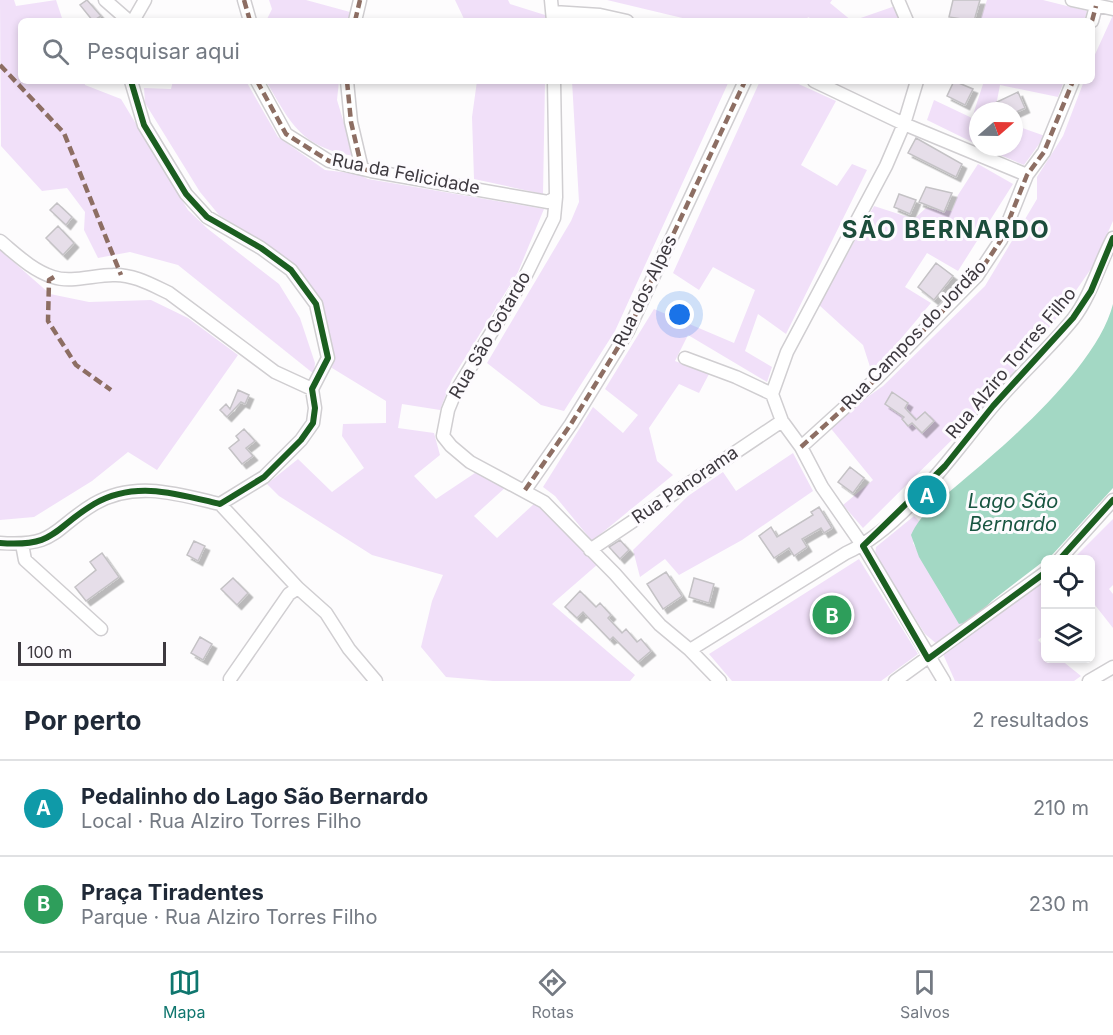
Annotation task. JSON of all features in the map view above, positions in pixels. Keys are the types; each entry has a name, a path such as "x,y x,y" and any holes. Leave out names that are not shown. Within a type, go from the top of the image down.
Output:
{"street":[{"path":"105,0 127,18"},
{"path":"133,18 145,0"},
{"path":"244,0 249,18"},
{"path":"356,18 360,0"},
{"path":"898,0 906,18"},
{"path":"1072,0 1113,9"},
{"path":"1093,18 1096,6"},
{"path":"552,11 614,18"},
{"path":"132,84 144,125 186,194 207,217 261,248 291,270 316,304 328,358 312,389 315,408 313,423 302,440 264,477 220,504"},
{"name":"Rua da Felicidade","path":"259,84 286,135 329,161 548,202 556,197"},
{"path":"347,84 351,122 362,169"},
{"name":"Rua São Gotardo","path":"554,84 556,197 554,218 536,256 455,393 443,428 447,442 462,456 544,502 615,574 660,625 690,650 720,681"},
{"name":"Rua dos Alpes","path":"525,490 571,424 628,331 744,84"},
{"path":"820,84 904,124 1027,175"},
{"path":"916,84 904,124 873,191 787,352 772,394 782,421 801,447 822,487 863,546 928,658 944,681"},
{"name":"Rua Campos do Jordão","path":"801,447 876,379 977,276 1001,240 1027,175 1044,152 1072,84"},
{"name":"Rua Alziro Torres Filho","path":"690,650 846,553 863,546 945,466 993,406 1073,318 1091,291 1113,238"},
{"path":"0,241 34,269 54,277 64,279 121,275 153,285 169,293 274,372 312,389"},
{"path":"685,358 736,377 772,394"},
{"name":"Rua Panorama","path":"590,550 782,421"},
{"path":"0,543 22,544 45,540 95,503 124,494 159,489 220,504 298,588 326,613 349,649 376,681"},
{"path":"1064,555 1113,500"},
{"path":"22,544 25,560 101,629"},
{"path":"895,681 1041,576"},
{"path":"230,679 290,594 298,588"},
{"path":"1089,681 1113,667"}],"shaded area":[{"path":"0,0 14,0 16,6 56,0 62,18 18,18 18,84 85,84 121,99 188,210 208,229 279,284 300,318 315,363 314,374 178,265 130,252 98,258 84,230 85,212 67,188 42,191 1,146"},
{"path":"269,0 306,0 350,12 349,18 268,18 272,9"},
{"path":"455,0 508,0 510,4 545,15 545,18 464,18"},
{"path":"607,0 832,0 830,3 848,18 808,17 682,18"},
{"path":"987,0 1043,0 1087,11 1085,18 981,18"},
{"path":"898,5 901,18 861,18"},
{"path":"1113,15 1113,221 1093,266 1059,315 988,404 863,528 843,505 873,480 828,425 883,386 985,286 1037,199 1037,177 1063,136 1083,84 1095,84 1095,54"},
{"path":"172,84 248,84 278,137 325,170 358,174 368,179 544,209 518,272 452,379 440,410 402,404 398,428 434,433 440,455 414,476 436,499 475,473 507,486 474,516 497,538 536,502 598,564 552,604 635,675 630,681 493,681 446,677 421,647 432,601 443,575 372,555 279,496 267,484 298,459 332,492 364,468 342,436 343,424 386,423 386,401 332,368 333,358 320,302 262,242 219,215 200,192 145,103 144,88 171,89"},
{"path":"268,84 339,84 337,100 354,156 321,147 309,140 283,110"},
{"path":"477,84 545,84 543,194 474,179 472,117"},
{"path":"572,84 728,84 615,331 564,411 541,405 487,363 571,221 579,202"},
{"path":"759,84 799,84 836,101 801,165 837,186 852,164 867,170 786,334 758,314 745,351 772,367 767,382 688,335 675,361 709,374 699,393 679,384 649,428 657,461 673,475 592,541 555,496 543,487 593,407 623,433 638,415 605,389 654,309 734,343 755,290 713,267 699,290 673,273"},
{"path":"983,84 1063,84 1058,97 1000,85 997,102 977,102"},
{"path":"934,100 969,117 969,141 927,120"},
{"path":"1023,128 1045,136 1024,165 1002,156 1023,156"},
{"path":"978,164 1013,184 958,271 927,253 905,287 931,303 872,373 863,345 819,305 874,206 914,219 926,208 952,211 958,195"},
{"path":"0,250 50,294 89,302 151,300 188,318 238,355 157,470 128,452 92,481 34,517 0,520"},
{"path":"793,453 813,491 742,540 679,575 665,559 640,577 633,550 688,496 723,472 736,491"},
{"path":"914,516 922,524 913,543 943,598 958,614 964,627 938,645 925,634 875,555 876,547"},
{"path":"1113,519 1113,585 1109,589 1113,594 1113,628 1095,605 1095,555 1077,555"},
{"path":"859,559 918,654 881,681 732,681 709,654"},
{"path":"1041,584 1041,637 1038,640 1041,643 1041,663 1065,663 1081,676 1074,681 955,681 943,654"}],"water":[{"name":"Lago São Bernardo","path":"1113,304 1113,488 1053,554 1041,555 1041,563 993,600 970,622 959,624 919,557 911,535 926,512 1003,446 1049,401 1090,352 1104,328"}],"building":[{"path":"87,0 101,16 91,18 80,5"},
{"path":"953,0 980,0 975,18 949,17"},
{"path":"953,84 961,84 973,89 965,105 947,96"},
{"path":"1018,92 1022,102 997,102"},
{"path":"916,138 962,164 956,177 908,153"},
{"path":"926,187 952,193 944,212 919,202"},
{"path":"899,194 916,200 910,214 894,207"},
{"path":"57,203 72,217 66,225 50,210"},
{"path":"58,226 74,243 63,255 46,238"},
{"path":"936,263 953,276 934,300 918,287"},
{"path":"238,390 249,395 245,404 241,402 227,417 220,410 226,404 230,409"},
{"path":"892,392 908,403 905,408 916,420 925,412 934,421 922,433 912,423 908,426 902,419 904,417 885,404"},
{"path":"244,429 255,441 246,448 253,456 242,464 229,448 239,440 236,436"},
{"path":"850,467 864,478 853,493 838,482"},
{"path":"819,507 832,528 824,533 821,528 802,539 807,547 794,556 789,548 774,558 759,536 771,527 777,537 813,515 811,512"},
{"path":"620,540 629,550 620,559 609,547"},
{"path":"194,541 205,546 198,561 187,555"},
{"path":"102,553 119,577 86,601 75,587 96,570 90,562"},
{"path":"666,572 682,596 663,609 647,584"},
{"path":"233,578 248,593 237,605 221,589"},
{"path":"694,578 714,584 709,603 689,597"},
{"path":"580,591 596,607 600,603 611,615 608,618 622,633 626,629 637,642 641,639 651,651 638,662 613,637 610,640 583,612 577,618 565,607"},
{"path":"200,637 212,644 203,660 191,653"}],"marked path":[{"path":"244,0 249,18"},
{"path":"356,18 360,0"},
{"path":"1093,18 1096,6"},
{"path":"0,65 64,133 121,275"},
{"path":"259,84 286,134 329,161 371,171"},
{"path":"347,84 351,122 362,169"},
{"path":"525,490 571,424 628,331 744,84"},
{"path":"801,447 876,379 977,276 1001,240 1027,175 1044,152 1072,84"},
{"path":"54,277 49,280 48,321 76,365 111,390"}],"cycle path":[{"path":"0,543 33,542 44,539 94,504 125,492 157,491 220,504 264,477 301,440 313,423 315,408 312,389 328,358 316,304 291,270 261,248 207,217 186,194 144,125 132,84"},
{"path":"1041,576 928,659 863,546 945,466 993,406 1073,318 1091,291 1113,238"},
{"path":"1064,555 1113,500"}],"place":[{"name":"Pedalinho do Lago São Bernardo","path":"927,495"},
{"name":"Praça Tiradentes","path":"832,615"}],"district":[{"name":"SÃO BERNARDO","path":"946,230"}]}
